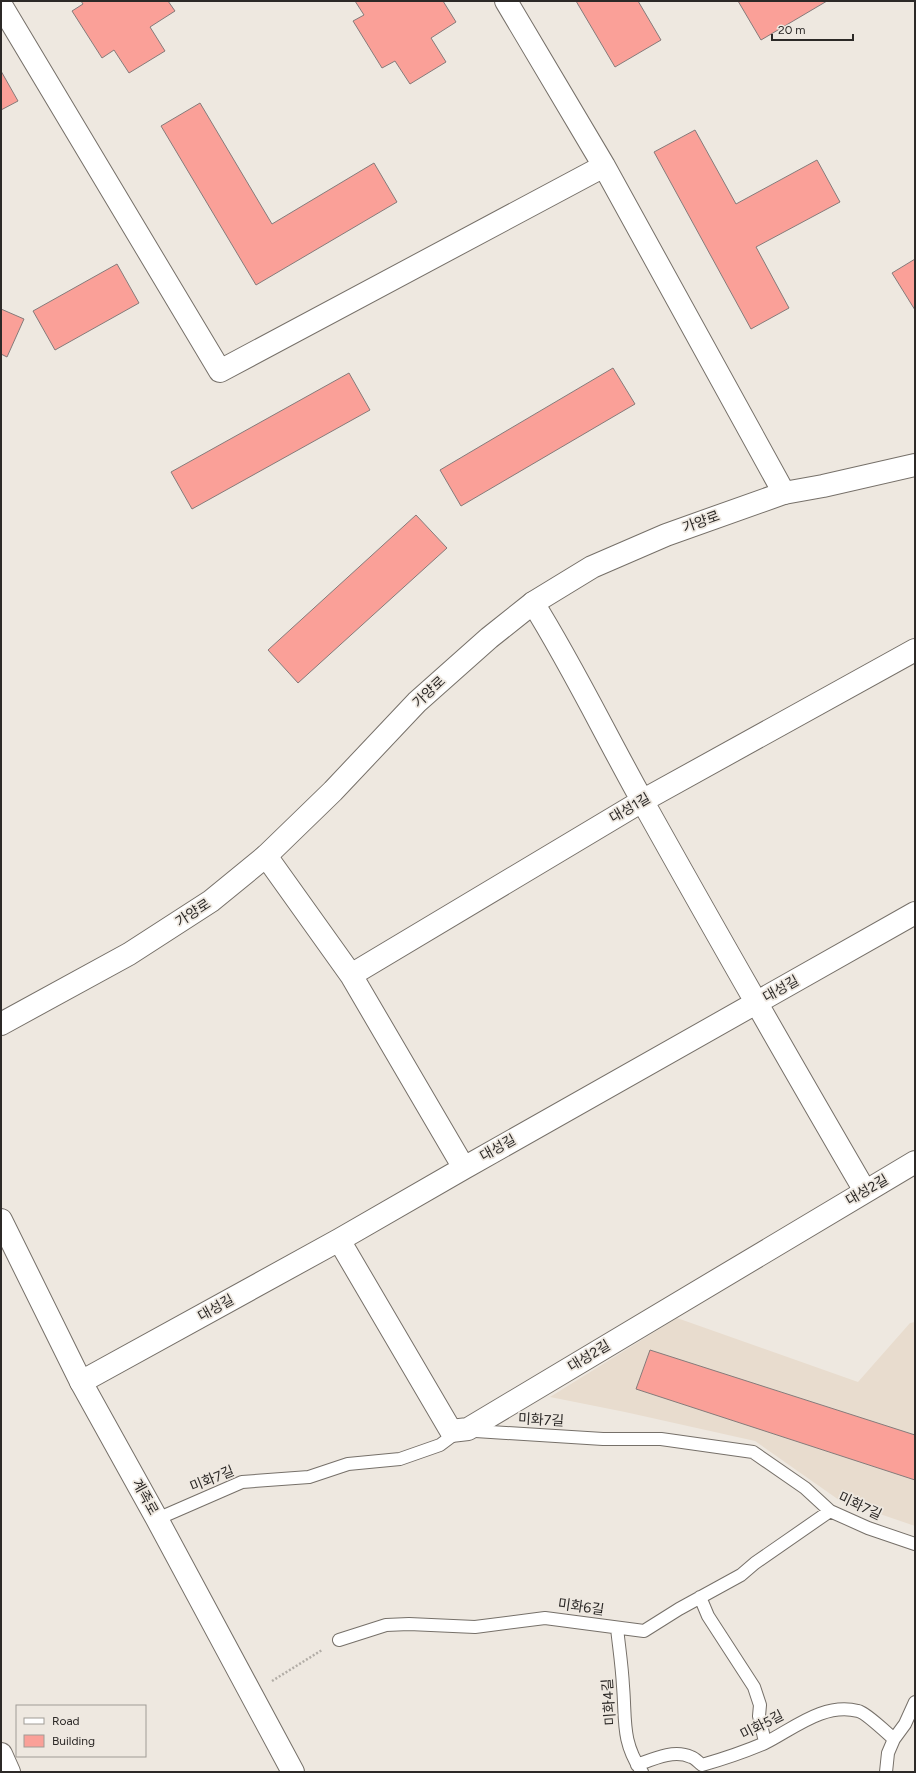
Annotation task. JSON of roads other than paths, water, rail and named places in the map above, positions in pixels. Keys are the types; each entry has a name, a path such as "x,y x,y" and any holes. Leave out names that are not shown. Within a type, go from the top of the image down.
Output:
{"street":[{"path":"506,1 604,166 784,493"},
{"path":"1,6 220,371 604,166"},
{"name":"가양로","path":"1,1024 129,954 211,901 266,856 333,791 417,702 489,638 533,603 592,567 666,535 784,493 823,486 915,465"},
{"path":"533,603 553,636 642,800 756,1003 865,1191"},
{"name":"대성1길","path":"351,974 642,800 915,650"},
{"path":"266,856 351,974 464,1168"},
{"name":"대성길","path":"81,1382 339,1240 915,913"},
{"name":"대성2길","path":"460,1430 468,1429 915,1162"},
{"name":"계족로","path":"1,1220 81,1382 157,1519 293,1772"},
{"path":"339,1240 451,1430 460,1430"},
{"path":"1,1754 9,1772"}],"lane":[{"name":"미화7길","path":"157,1519 242,1482 309,1477 348,1464 400,1460 440,1445 460,1430 603,1439 661,1439 753,1452 805,1488 830,1510 868,1528 915,1544"},
{"name":"미화6길","path":"339,1640 386,1625 409,1624 475,1627 545,1618 644,1631 700,1597 741,1575 755,1562 830,1510"},
{"path":"700,1597 708,1616 754,1687 760,1705 759,1716 765,1742"},
{"name":"미화4길","path":"617,1628 624,1687 624,1726 629,1749 639,1769"},
{"path":"886,1772 888,1753 894,1739 905,1724 915,1702"},
{"name":"미화5길","path":"639,1769 659,1757 676,1755 690,1756 702,1764 725,1759 765,1742 803,1721 836,1709 859,1711 894,1739"}]}
